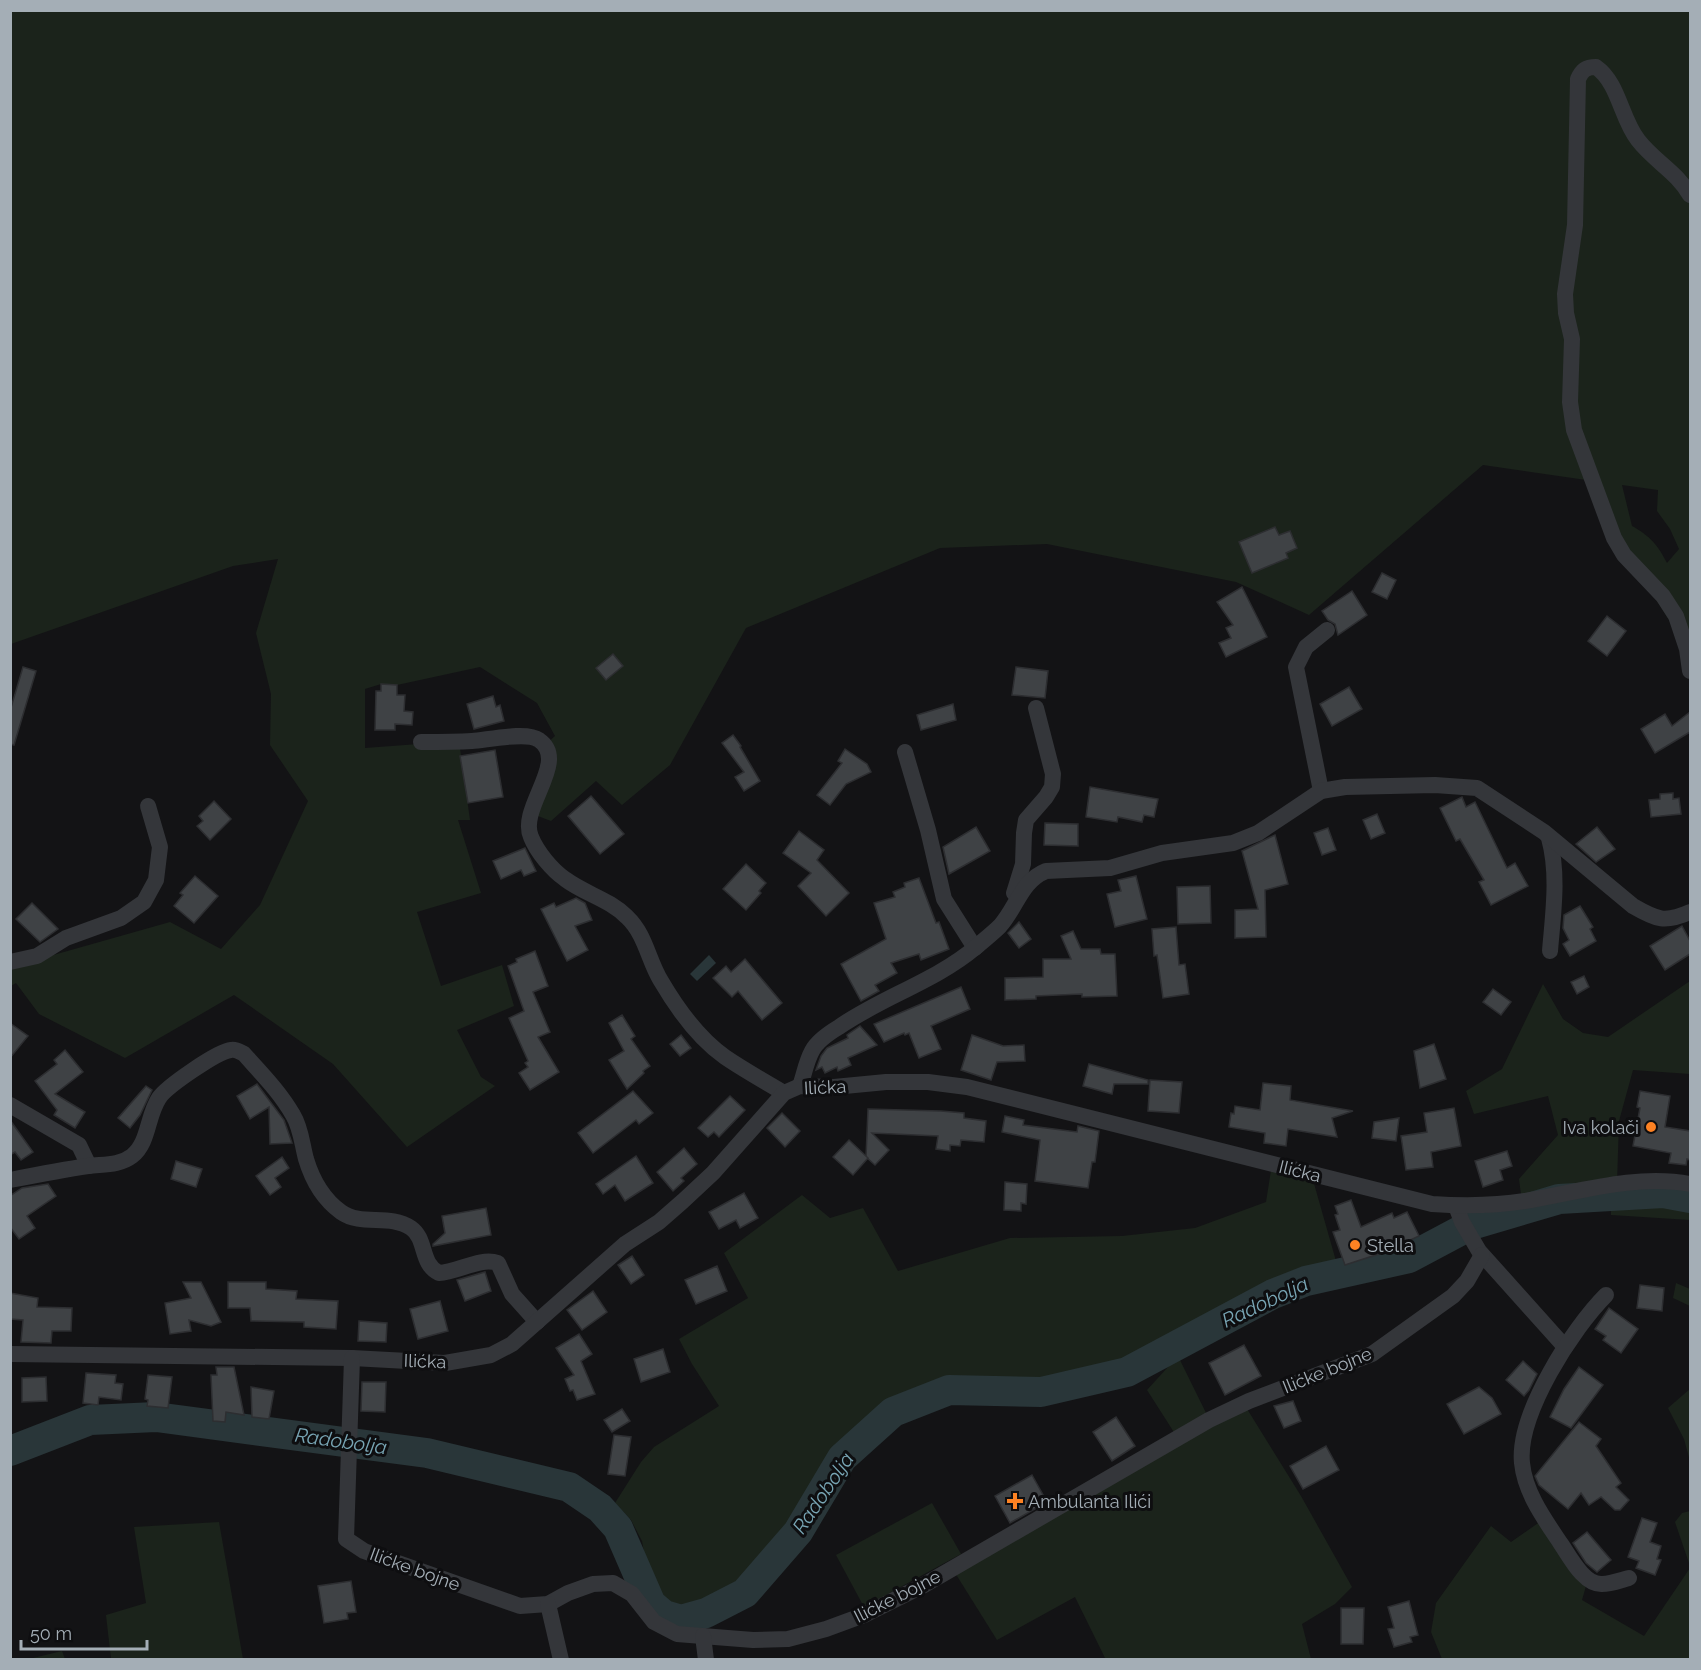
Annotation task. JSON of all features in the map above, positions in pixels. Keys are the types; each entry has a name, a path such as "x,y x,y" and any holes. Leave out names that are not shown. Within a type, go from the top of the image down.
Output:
{"street":[{"path":"1690,195 1685,185 1637,139 1607,76 1596,67 1582,70 1578,79 1575,225 1565,294 1566,313 1572,339 1570,402 1573,421 1614,538 1624,555 1663,596 1676,616 1687,649 1690,671"},
{"path":"1321,791 1296,667 1306,647 1327,630"},
{"path":"1000,926 1018,883 1023,864 1026,820 1052,787 1053,774 1036,708"},
{"path":"422,742 474,741 520,736 537,738 545,745 549,758 546,776 530,813 528,826 530,836 544,858 565,879 610,903 629,918 644,939 659,979 681,1015 708,1043 724,1056 784,1093"},
{"path":"905,752 928,830 944,899 975,948"},
{"path":"800,1086 812,1050 827,1035 850,1019 929,977 975,948 1000,926 1015,906 1027,883 1036,875 1046,871 1110,868 1162,853 1233,843 1257,833 1321,791 1345,787 1435,785 1478,788 1549,838 1633,906 1649,916 1665,920 1675,919 1690,912"},
{"path":"10,962 37,956 66,938 121,918 144,902 156,880 160,847 148,806"},
{"path":"1549,838 1553,853 1554,883 1550,951"},
{"path":"10,1180 90,1166 117,1164 132,1156 140,1147 151,1112 160,1096 175,1083 219,1054 237,1050 244,1054 293,1115 300,1130 306,1159 314,1180 339,1211 347,1216 360,1219 395,1220 409,1226 422,1242 428,1263 433,1270 439,1273 493,1261 498,1263 512,1294 537,1322"},
{"name":"Ilićka","path":"10,1354 352,1358 445,1363 491,1356 512,1344 625,1244 659,1222 713,1173 784,1093 800,1086 834,1087 886,1082 928,1082 967,1087 1432,1204 1456,1206 1522,1202 1627,1182 1690,1184"},
{"path":"10,1105 79,1145 90,1166"},
{"path":"1456,1206 1462,1222 1480,1253 1565,1347"},
{"name":"Ilićke bojne","path":"352,1358 346,1539 364,1551 519,1606 548,1604 568,1593 593,1584 613,1583 632,1594 654,1623 677,1634 753,1640 788,1639 826,1629 864,1615 924,1585 1209,1420 1249,1401 1372,1354 1454,1296 1467,1281 1480,1253"},
{"path":"1606,1294 1590,1311 1565,1347 1531,1412 1524,1438 1522,1462 1528,1485 1539,1511 1588,1579 1602,1584 1629,1578"},
{"path":"548,1604 561,1659"},
{"path":"703,1636 706,1659"}],"shaded area":[{"path":"10,11 1690,11 1690,671 1687,649 1640,574 1593,481 1483,465 1309,615 1236,582 1047,544 940,548 746,628 670,765 622,805 596,781 551,821 530,813 545,745 555,736 537,703 480,667 397,685 381,684 365,689 365,748 459,741 470,820 458,820 481,893 417,912 441,986 502,965 514,1006 457,1030 481,1077 495,1086 407,1147 333,1064 234,995 125,1058 39,1014 16,983 11,986 11,967 170,922 221,949 260,905 308,801 270,745 271,694 256,633 278,559 233,566 11,644","holes":["1622,485 1658,490 1657,511 1670,529 1679,549 1667,563 1653,541 1632,526"]},
{"path":"709,955 716,963 697,981 690,974"},
{"path":"1690,981 1690,1074 1633,1070 1619,1121 1617,1184 1522,1202 1519,1179 1558,1135 1548,1096 1474,1114 1466,1091 1502,1069 1543,984 1563,1019 1583,1033 1608,1037"},
{"path":"1272,1164 1311,1173 1338,1268 1317,1270 1279,1283 1117,1370 1080,1379 991,1387 926,1385 902,1394 865,1423 843,1446 828,1467 808,1505 786,1536 757,1567 734,1584 684,1608 673,1610 663,1604 648,1574 642,1541 631,1520 615,1503 641,1462 654,1447 719,1406 679,1339 748,1298 724,1253 802,1195 830,1218 863,1208 898,1271 1010,1238 1122,1236 1195,1228 1266,1202"},
{"path":"1662,1189 1690,1193 1690,1203 1663,1199"},
{"path":"1663,1199 1690,1203 1690,1220 1611,1215 1611,1207"},
{"path":"1676,1283 1690,1289 1690,1306 1673,1298"},
{"path":"1178,1356 1209,1419 1244,1404 1301,1496 1352,1587 1335,1604 1302,1624 1311,1659 1106,1660 1075,1597 997,1640 952,1568 1177,1437 1147,1390"},
{"path":"1690,1389 1690,1461 1684,1439 1668,1408"},
{"path":"932,1503 961,1554 864,1607 836,1555"},
{"path":"1690,1511 1690,1566 1675,1522 1682,1513"},
{"path":"1544,1519 1588,1579 1582,1600 1644,1636 1690,1568 1690,1659 1442,1659 1431,1632 1436,1603 1491,1526 1511,1542"},
{"path":"219,1522 243,1659 111,1659 106,1615 146,1603 134,1527"},
{"path":"62,1651 65,1659 29,1659"}],"building":[{"path":"1275,527 1279,535 1290,531 1297,548 1286,553 1288,558 1252,573 1239,542"},
{"path":"1382,573 1396,580 1387,599 1372,592"},
{"path":"1242,587 1267,637 1226,657 1219,643 1231,638 1226,628 1233,625 1217,602"},
{"path":"1352,591 1367,615 1338,635 1335,624 1328,620 1322,611"},
{"path":"1607,616 1626,631 1607,656 1588,641"},
{"path":"613,654 623,666 606,680 596,668"},
{"path":"23,667 36,671 14,745 10,744 10,711"},
{"path":"1016,667 1048,671 1045,698 1012,695"},
{"path":"381,684 397,685 397,695 405,695 404,711 413,712 412,725 395,724 395,730 375,730 376,691 381,691"},
{"path":"1349,687 1362,709 1332,726 1320,704"},
{"path":"493,696 496,707 500,705 504,721 474,729 467,704"},
{"path":"953,704 956,720 921,730 917,715"},
{"path":"1690,712 1690,732 1655,753 1641,729 1665,714 1672,726"},
{"path":"733,735 760,781 744,791 735,777 744,772 722,743"},
{"path":"845,749 867,764 871,772 846,784 830,805 817,795 842,763 838,761"},
{"path":"495,750 503,797 468,803 460,756"},
{"path":"1090,787 1158,799 1154,817 1144,815 1142,822 1118,817 1117,822 1086,817"},
{"path":"1673,793 1673,799 1679,798 1681,814 1651,817 1649,800 1660,799 1660,794"},
{"path":"591,796 624,834 600,854 568,816"},
{"path":"1462,797 1466,807 1475,802 1507,868 1515,863 1528,886 1491,905 1479,882 1484,880 1460,839 1456,841 1440,808"},
{"path":"214,801 231,819 210,840 197,826 203,821 199,816"},
{"path":"1377,814 1385,833 1371,839 1363,820"},
{"path":"1045,823 1078,824 1078,846 1044,845"},
{"path":"976,827 990,851 949,874 943,847"},
{"path":"1597,827 1615,849 1596,862 1576,844"},
{"path":"1328,828 1336,850 1322,855 1314,833"},
{"path":"799,831 824,850 817,860 849,893 826,916 798,886 811,873 783,853"},
{"path":"1275,835 1288,884 1265,890 1266,937 1235,938 1235,910 1258,909 1242,851"},
{"path":"525,848 536,871 524,876 521,870 501,879 493,861"},
{"path":"746,864 766,883 759,891 761,893 746,910 723,889"},
{"path":"195,876 218,896 194,923 174,906 183,895 180,893"},
{"path":"1136,876 1147,919 1115,927 1107,894 1121,891 1118,880"},
{"path":"919,878 936,923 939,922 949,949 921,960 919,954 891,963 897,973 875,985 879,991 861,1001 841,964 886,939 874,903 895,897 893,892 905,887 904,883"},
{"path":"1210,886 1211,923 1178,924 1177,887"},
{"path":"576,898 585,903 592,920 575,926 588,950 567,961 541,909 554,903 556,907"},
{"path":"32,903 58,929 40,942 16,919"},
{"path":"1580,906 1593,927 1590,929 1596,941 1570,956 1563,944 1569,940 1563,928 1564,915"},
{"path":"1019,922 1031,939 1019,948 1008,933"},
{"path":"1682,926 1690,941 1690,954 1665,970 1650,946"},
{"path":"1176,927 1179,965 1185,964 1189,994 1163,998 1157,955 1154,956 1152,929"},
{"path":"1073,931 1081,949 1100,949 1101,954 1115,954 1117,996 1082,997 1082,994 1005,1000 1005,978 1043,977 1043,959 1071,959 1061,936"},
{"path":"535,951 548,986 533,992 550,1032 538,1037 559,1072 530,1090 519,1073 528,1067 525,1063 528,1061 509,1018 524,1011 508,966 517,962 516,959"},
{"path":"745,959 782,1003 762,1020 738,991 732,997 713,978 726,966 731,972"},
{"path":"1584,976 1589,987 1577,994 1571,982"},
{"path":"961,987 970,1009 931,1026 941,1049 919,1058 909,1033 884,1042 874,1024"},
{"path":"1493,989 1511,1002 1501,1015 1483,1002"},
{"path":"622,1015 635,1036 631,1039 650,1066 627,1089 609,1060 624,1051 609,1023"},
{"path":"10,1023 28,1036 10,1058"},
{"path":"860,1026 877,1045 848,1058 851,1065 838,1071 837,1067 825,1073 822,1067 816,1070 827,1048 848,1038 847,1035"},
{"path":"681,1035 691,1048 680,1056 670,1044"},
{"path":"972,1035 1003,1046 1024,1045 1025,1061 997,1062 991,1080 961,1070"},
{"path":"1434,1044 1446,1079 1420,1088 1414,1051"},
{"path":"65,1050 83,1072 55,1094 85,1112 75,1128 54,1115 57,1110 35,1081 57,1064 54,1060"},
{"path":"1089,1064 1148,1080 1148,1084 1114,1084 1112,1094 1083,1086"},
{"path":"1150,1080 1182,1082 1179,1113 1148,1111"},
{"path":"1263,1083 1291,1086 1290,1100 1353,1111 1332,1118 1337,1137 1288,1129 1286,1146 1264,1143 1265,1133 1229,1127 1231,1113 1234,1114 1235,1106 1260,1110"},
{"path":"257,1084 284,1120 292,1143 270,1144 269,1107 250,1119 237,1096"},
{"path":"146,1086 152,1090 140,1115 130,1128 118,1118"},
{"path":"633,1091 653,1113 639,1124 636,1120 593,1153 578,1133"},
{"name":"Iva kolači","path":"1640,1091 1670,1096 1665,1127 1690,1131 1690,1160 1687,1159 1686,1165 1669,1163 1671,1153 1633,1146 1640,1108 1637,1107"},
{"path":"730,1096 745,1110 719,1137 714,1132 708,1137 698,1128"},
{"path":"1454,1108 1461,1146 1431,1152 1433,1167 1406,1170 1401,1136 1427,1132 1424,1113"},
{"path":"868,1109 964,1113 964,1118 986,1121 984,1142 961,1140 960,1146 950,1145 950,1151 936,1149 938,1136 872,1133 889,1150 875,1165 866,1157"},
{"path":"782,1113 800,1131 785,1147 767,1128"},
{"path":"1005,1116 1024,1120 1023,1125 1077,1132 1078,1126 1099,1131 1095,1162 1092,1162 1088,1188 1035,1181 1040,1140 1002,1132"},
{"path":"1399,1118 1396,1141 1372,1138 1374,1122"},
{"path":"10,1120 33,1152 21,1160 15,1152 10,1155"},
{"path":"849,1140 868,1158 853,1175 833,1157"},
{"path":"684,1148 697,1164 681,1178 684,1181 673,1191 657,1172"},
{"path":"1507,1151 1512,1166 1500,1170 1503,1180 1483,1187 1475,1161"},
{"path":"636,1156 653,1183 625,1201 615,1185 603,1194 596,1184"},
{"path":"282,1157 289,1168 275,1178 281,1187 270,1195 256,1176"},
{"path":"176,1161 202,1169 196,1187 171,1179"},
{"path":"1005,1182 1027,1184 1026,1204 1021,1203 1021,1211 1004,1210"},
{"path":"48,1184 56,1196 27,1216 35,1228 19,1239 10,1227 10,1196 22,1188"},
{"path":"744,1193 758,1218 740,1228 736,1220 719,1229 709,1212"},
{"path":"1351,1200 1361,1227 1392,1213 1394,1218 1407,1212 1419,1236 1385,1252 1345,1265 1333,1232 1340,1230 1335,1215 1338,1214 1335,1206"},
{"path":"486,1208 491,1235 433,1246 445,1233 442,1216"},
{"path":"632,1256 644,1275 631,1284 618,1265"},
{"path":"717,1266 727,1291 696,1304 685,1280"},
{"path":"485,1272 491,1291 465,1301 457,1280"},
{"path":"183,1282 201,1282 221,1322 211,1326 189,1320 191,1331 170,1334 165,1303 191,1298"},
{"path":"228,1282 266,1282 266,1289 297,1291 296,1299 338,1301 336,1329 304,1327 304,1322 251,1321 250,1308 228,1308"},
{"path":"1640,1285 1664,1288 1662,1311 1637,1308"},
{"path":"593,1291 607,1312 582,1330 567,1310"},
{"path":"10,1293 38,1298 37,1307 72,1308 71,1331 52,1331 51,1343 21,1342 23,1320 10,1319"},
{"path":"440,1301 448,1331 418,1339 410,1309"},
{"path":"1609,1308 1638,1329 1621,1353 1603,1340 1606,1336 1595,1329"},
{"path":"359,1321 387,1323 386,1342 358,1341"},
{"path":"579,1334 592,1354 581,1361 595,1394 577,1400 565,1379 574,1375 556,1348"},
{"path":"1244,1345 1261,1376 1225,1395 1209,1363"},
{"path":"663,1349 670,1372 641,1382 634,1359"},
{"path":"1523,1361 1537,1374 1524,1396 1506,1380"},
{"path":"216,1367 234,1367 244,1415 226,1412 225,1422 213,1421 211,1375 217,1375"},
{"path":"1579,1367 1603,1385 1571,1428 1550,1417 1564,1389"},
{"path":"86,1373 116,1375 115,1383 123,1384 121,1400 99,1397 98,1405 83,1403"},
{"path":"148,1375 172,1377 168,1408 147,1406 148,1400 145,1399"},
{"path":"46,1377 47,1401 22,1402 22,1378"},
{"path":"362,1382 386,1382 385,1412 361,1411"},
{"path":"251,1387 274,1391 269,1419 252,1417"},
{"path":"1479,1387 1492,1398 1501,1414 1464,1434 1447,1404"},
{"path":"1293,1401 1301,1421 1284,1428 1274,1406"},
{"path":"622,1409 630,1421 612,1432 604,1420"},
{"path":"1116,1417 1135,1446 1112,1461 1093,1432"},
{"path":"1579,1422 1601,1439 1596,1446 1621,1483 1616,1487 1629,1500 1620,1510 1615,1510 1601,1497 1589,1505 1581,1493 1568,1509 1539,1485 1535,1476"},
{"path":"614,1435 631,1437 625,1476 608,1474"},
{"path":"1326,1446 1339,1470 1303,1489 1290,1466"},
{"path":"1032,1475 1047,1502 1010,1523 995,1496"},
{"path":"1642,1518 1657,1523 1650,1542 1661,1546 1657,1559 1661,1560 1655,1575 1636,1568 1639,1561 1628,1557"},
{"path":"1587,1532 1611,1560 1597,1572 1586,1563 1573,1543"},
{"path":"351,1581 356,1612 347,1613 348,1619 324,1623 318,1586"},
{"path":"1409,1601 1418,1635 1410,1637 1412,1642 1394,1647 1388,1629 1394,1628 1388,1607"},
{"path":"1341,1608 1364,1608 1363,1644 1341,1644"}],"waterway":[{"name":"Radobolja","path":"10,1451 90,1420 156,1417 427,1453 569,1487 600,1508 618,1528 651,1604 664,1615 681,1620 706,1613 745,1593 798,1532 842,1458 893,1412 949,1390 1041,1392 1127,1372 1273,1294 1306,1281 1409,1258 1471,1225 1559,1199 1663,1193 1690,1198"}],"place":[{"name":"Iva kolači","path":"1651,1127"},
{"name":"Stella","path":"1355,1245"},
{"name":"Ambulanta Ilići","path":"1015,1501"}]}
